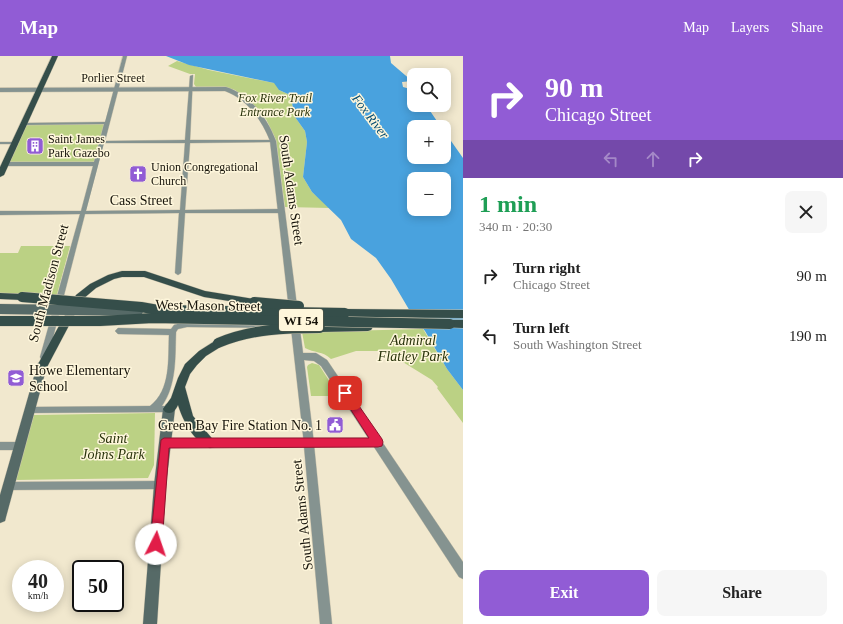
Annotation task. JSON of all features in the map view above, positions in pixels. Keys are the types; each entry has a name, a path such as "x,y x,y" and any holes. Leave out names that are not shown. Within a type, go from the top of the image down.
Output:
{"main road":[{"path":"0,175 55,56"},
{"path":"42,366 79,298 86,290 101,280 111,276 132,273 152,276 219,297 344,312"},
{"name":"WI 54","path":"0,296 134,306 158,310"},
{"name":"West Mason Street","path":"0,309 463,314"},
{"name":"West Mason Street","path":"0,316 317,320 463,324"},
{"name":"WI 54","path":"0,321 100,321 153,318"},
{"path":"150,624 160,485 169,409 175,402 187,369 195,360 207,349 236,335 266,329 450,324"},
{"name":"South Madison Street","path":"0,517 42,366"},
{"path":"183,378 182,396 186,416 196,430 210,443"}],"street":[{"name":"South Madison Street","path":"42,366 124,56"},
{"path":"178,273 192,76"},
{"name":"Porlier Street","path":"0,90 226,89"},
{"name":"South Adams Street","path":"226,89 236,93 257,113 269,130 273,141 309,443 326,624"},
{"path":"24,124 106,123"},
{"path":"101,142 273,141"},
{"path":"0,143 15,143"},
{"path":"5,164 95,164"},
{"name":"Cass Street","path":"0,213 281,211"},
{"path":"29,410 169,409 173,332 176,327 187,324 295,325"},
{"path":"118,331 173,332"},
{"path":"299,356 316,357 322,360 378,442 463,573"},
{"path":"152,409 162,401 169,387"},
{"path":"164,443 378,442"},
{"path":"0,446 19,446"},
{"path":"8,486 160,485"}],"green space":[{"name":"Fox River Trail Entrance Park","path":"177,61 209,70 274,83 297,84 279,90 288,94 292,103 295,117 305,131 307,142 303,177 312,192 330,208 285,207 276,140 266,119 235,90 225,87 196,87 194,84 195,74 190,74 168,66"},
{"path":"106,123 95,164 5,164 24,124"},
{"path":"21,246 70,246 56,298 0,293 0,253 18,253"},
{"name":"Admiral Flatley Park","path":"423,329 447,369 463,390 463,423 432,380 385,351 356,351 331,359 322,353 305,348 302,332"},
{"path":"312,363 319,365 339,396 311,396 307,367"},
{"name":"Saint Johns Park","path":"155,413 154,465 148,478 15,480 34,415"}],"water":[{"name":"Fox River","path":"166,56 390,56 391,63 407,77 407,82 402,82 403,87 407,88 407,112 431,112 436,120 407,120 407,164 451,164 451,141 463,158 463,390 447,369 425,331 414,318 391,279 376,258 351,239 341,220 312,192 303,177 307,142 305,131 295,117 292,103 288,94 279,90 274,83 189,65"}],"place":[{"name":"Saint James Park Gazebo","path":"35,146"},
{"name":"Union Congregational Church","path":"138,174"},
{"name":"Howe Elementary School","path":"16,378"},
{"name":"Green Bay Fire Station No. 1","path":"335,425"}],"route":[{"path":"156,544 164,443 378,442 345,393"}]}
